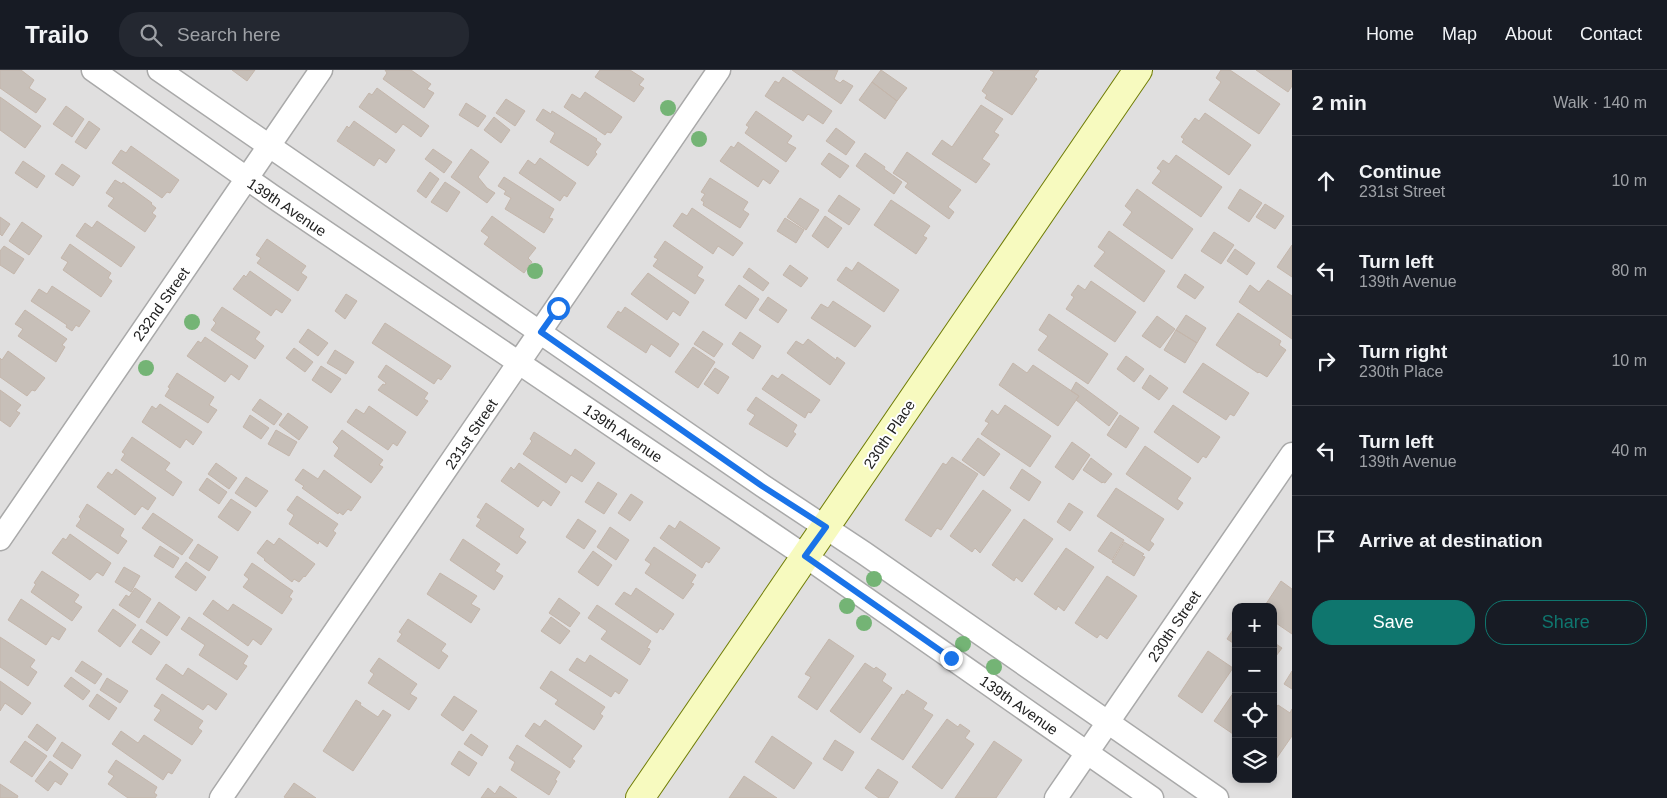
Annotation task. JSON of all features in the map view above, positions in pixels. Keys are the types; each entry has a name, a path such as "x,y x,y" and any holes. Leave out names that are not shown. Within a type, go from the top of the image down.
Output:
{"street":[{"name":"139th Avenue","path":"93,70 247,179 805,556 1152,798"},
{"path":"159,70 762,486 826,527 1217,798"},
{"name":"232nd Street","path":"0,539 321,70"},
{"name":"231st Street","path":"221,798 719,70"},
{"name":"230th Place","path":"640,798 1138,70"},
{"name":"230th Street","path":"1056,798 1292,454"}],"shaded area":[{"path":"0,70 1292,70 1292,798 0,798"}],"building":[{"path":"0,70 21,70 34,80 29,88 46,99 36,113 0,88"},
{"path":"232,70 255,70 247,81"},
{"path":"385,70 411,70 431,84 427,89 434,93 424,108 383,79 387,73"},
{"path":"600,70 630,70 644,79 639,85 644,88 634,102 595,77"},
{"path":"792,70 838,70 834,79 840,83 843,80 853,86 841,104"},
{"path":"881,70 907,88 897,101 872,82"},
{"path":"990,70 1039,70 1034,77 1037,79 1012,115 985,98 987,95 982,91 994,72"},
{"path":"1221,70 1230,70 1280,104 1259,134 1209,100 1221,82 1216,78"},
{"path":"1256,70 1292,70 1292,86 1288,92"},
{"path":"783,77 832,111 823,124 808,114 803,121 765,96 775,81 779,83"},
{"path":"872,82 897,101 885,119 859,100"},
{"path":"377,88 429,126 421,137 403,124 396,133 359,107 369,93 372,95"},
{"path":"585,92 622,117 611,133 607,132 605,135 564,107 572,94 580,99"},
{"path":"0,97 41,126 25,148 0,130"},
{"path":"506,99 525,111 515,126 496,113"},
{"path":"466,103 486,116 478,127 459,115"},
{"path":"981,105 1003,119 994,132 999,135 982,159 990,164 976,183 932,154 942,140 952,147"},
{"path":"66,106 84,119 72,137 53,124"},
{"path":"543,109 551,114 552,111 597,139 601,144 595,152 597,154 588,166 550,142 555,133 536,120"},
{"path":"756,111 792,136 787,143 796,148 786,162 745,133 749,127 746,125"},
{"path":"1205,113 1251,145 1229,175 1182,142 1184,139 1181,137 1195,118 1199,121"},
{"path":"494,117 510,130 501,143 484,130"},
{"path":"89,121 100,129 86,149 75,142"},
{"path":"354,121 395,150 386,163 379,158 374,166 337,141 347,126 349,128"},
{"path":"836,128 855,142 846,155 826,141"},
{"path":"738,142 779,171 770,184 763,179 758,187 720,161 731,146 734,148"},
{"path":"131,146 179,180 170,193 167,192 162,198 112,163 121,150 126,153"},
{"path":"433,149 452,162 444,173 425,159"},
{"path":"471,149 489,162 478,177 487,188 495,193 487,203 451,177"},
{"path":"907,152 961,190 948,207 954,212 949,219 905,187 908,183 893,173"},
{"path":"829,153 849,166 840,178 821,164"},
{"path":"865,153 902,182 894,194 856,166"},
{"path":"1176,155 1222,187 1201,217 1152,183 1161,171 1157,168 1163,160 1169,164"},
{"path":"540,158 576,183 567,197 564,195 560,201 519,173 528,160 535,165"},
{"path":"23,161 45,176 37,188 15,173"},
{"path":"62,164 80,176 73,186 55,174"},
{"path":"430,172 439,179 426,198 417,191"},
{"path":"504,177 554,209 549,218 553,219 544,233 505,209 511,198 504,194 506,191 498,186"},
{"path":"710,178 748,202 743,210 749,214 740,228 703,205 704,202 701,200 705,194 701,192"},
{"path":"115,180 122,184 123,182 156,208 152,213 156,216 145,232 108,206 114,198 106,193"},
{"path":"445,182 460,192 447,212 431,202"},
{"path":"1137,189 1193,229 1172,259 1123,225 1132,212 1125,206"},
{"path":"1240,189 1262,203 1249,222 1228,208"},
{"path":"839,195 860,209 849,225 828,211"},
{"path":"800,198 819,210 806,230 787,217"},
{"path":"891,200 930,226 923,236 927,238 916,254 874,225"},
{"path":"1265,204 1284,216 1275,229 1256,217"},
{"path":"692,208 743,243 733,256 718,246 713,254 673,226 682,213 687,216"},
{"path":"492,216 536,248 528,258 532,262 524,273 484,244 489,237 481,231"},
{"path":"825,216 842,228 828,248 812,236"},
{"path":"0,217 10,224 2,236 0,234"},
{"path":"785,218 804,230 796,243 777,231"},
{"path":"97,221 135,247 121,267 76,236 85,223 92,228"},
{"path":"22,222 42,236 29,255 9,241"},
{"path":"1109,231 1165,271 1144,302 1094,266 1105,252 1098,247"},
{"path":"1214,232 1234,245 1221,264 1201,251"},
{"path":"267,239 306,266 301,273 307,277 298,291 257,263 261,258 256,255"},
{"path":"665,241 703,267 697,276 704,280 695,294 653,266 658,259 654,257"},
{"path":"70,244 111,273 108,278 112,281 101,297 63,270 68,262 61,258"},
{"path":"1292,245 1292,277 1277,267"},
{"path":"4,246 24,259 14,274 0,265 0,251"},
{"path":"1235,249 1255,263 1247,275 1227,261"},
{"path":"858,262 899,290 884,312 837,280 846,267 852,271"},
{"path":"790,265 808,278 801,287 783,275"},
{"path":"749,268 769,283 763,291 743,277"},
{"path":"250,271 291,300 282,313 276,309 271,316 233,289 244,275 246,277"},
{"path":"648,273 689,302 680,316 673,311 667,320 631,294"},
{"path":"1185,274 1204,287 1195,299 1177,287"},
{"path":"1268,280 1292,296 1292,339 1239,302 1250,285 1259,292"},
{"path":"1091,281 1136,312 1115,342 1066,309 1074,297 1071,295 1078,285 1085,290"},
{"path":"739,285 759,299 746,319 725,305"},
{"path":"52,286 90,311 79,327 76,325 72,331 66,327 67,325 31,301 39,289 47,294"},
{"path":"346,294 357,301 345,319 335,311"},
{"path":"768,297 787,310 778,323 759,310"},
{"path":"833,301 871,326 855,347 811,318 821,304 828,308"},
{"path":"222,307 260,332 255,339 264,346 255,359 211,330 216,323 213,320"},
{"path":"625,307 679,344 670,357 651,344 646,353 607,327 618,311 621,313"},
{"path":"25,310 67,339 62,345 65,347 56,362 18,336 23,329 15,324"},
{"path":"1238,313 1281,341 1279,345 1286,350 1267,377 1216,345"},
{"path":"1049,314 1108,354 1088,384 1038,350 1048,336 1039,330"},
{"path":"1186,315 1206,328 1197,343 1176,330"},
{"path":"1157,316 1175,329 1160,348 1142,336"},
{"path":"385,323 451,366 441,380 438,378 434,384 372,343"},
{"path":"308,329 328,343 318,356 299,342"},
{"path":"1176,330 1197,343 1185,363 1164,350"},
{"path":"703,331 723,344 714,357 694,344"},
{"path":"740,332 761,346 753,359 732,344"},
{"path":"205,337 248,366 239,380 231,374 225,382 187,356 198,341 201,343"},
{"path":"808,339 836,360 837,357 845,363 830,385 787,353 796,341 803,345"},
{"path":"693,347 715,362 698,388 675,372"},
{"path":"294,348 313,362 305,372 286,358"},
{"path":"335,350 354,362 346,374 327,363"},
{"path":"8,351 45,378 35,391 32,390 27,396 0,377 0,358 2,360"},
{"path":"1126,356 1144,369 1134,382 1117,369"},
{"path":"1013,363 1027,373 1033,365 1079,396 1058,426 999,385"},
{"path":"1203,363 1249,393 1234,416 1230,414 1226,420 1183,392"},
{"path":"386,365 428,393 424,399 428,401 417,416 378,390 386,383 378,377"},
{"path":"321,366 341,379 331,393 312,380"},
{"path":"715,368 729,377 718,394 704,384"},
{"path":"177,373 214,397 209,405 217,410 208,423 165,396 170,388 168,387"},
{"path":"782,374 820,400 811,413 808,412 805,418 762,389 772,375 778,379"},
{"path":"1150,375 1168,388 1159,400 1142,388"},
{"path":"1076,382 1118,413 1109,426 1076,400 1079,396 1071,391"},
{"path":"0,390 21,405 16,411 20,413 10,427 0,420"},
{"path":"756,397 797,425 793,432 796,434 787,447 749,424 755,415 747,410"},
{"path":"260,399 282,414 274,425 252,410"},
{"path":"160,404 202,432 193,445 186,439 180,448 142,422 152,406 156,409"},
{"path":"1005,405 1051,436 1030,467 981,434 989,423 985,421 992,410 998,415"},
{"path":"1173,405 1220,437 1206,458 1203,456 1198,463 1154,432"},
{"path":"369,406 406,432 397,446 393,443 388,450 347,422 356,409 364,414"},
{"path":"288,413 308,427 299,440 279,425"},
{"path":"250,415 269,428 261,439 243,427"},
{"path":"1120,415 1139,428 1126,448 1107,435"},
{"path":"276,430 297,442 289,456 268,444"},
{"path":"342,430 383,460 379,465 383,467 371,483 334,456 339,448 333,442"},
{"path":"534,432 571,456 575,449 595,463 582,482 571,475 566,483 523,454 532,441 530,439"},
{"path":"132,437 170,463 165,470 182,482 173,496 121,460 125,454 122,452"},
{"path":"978,438 1000,454 984,476 962,460"},
{"path":"1072,442 1090,455 1073,480 1055,467"},
{"path":"1145,446 1191,478 1177,499 1183,503 1178,510 1126,474"},
{"path":"952,457 978,474 941,530 937,528 931,537 905,520 943,463 946,465"},
{"path":"1091,458 1112,474 1105,483 1102,483 1083,470"},
{"path":"216,463 237,478 229,489 208,474"},
{"path":"519,463 560,492 551,506 543,500 538,507 501,481 511,467 514,470"},
{"path":"116,469 156,498 148,510 142,506 135,515 97,487 108,472 112,475"},
{"path":"303,469 318,479 324,470 361,497 351,511 348,509 343,515 339,512 338,514 302,488 304,486 295,480"},
{"path":"1022,469 1041,482 1029,501 1010,488"},
{"path":"246,477 268,491 256,507 235,493"},
{"path":"207,478 227,492 219,504 199,490"},
{"path":"598,482 617,494 604,514 585,502"},
{"path":"1116,488 1164,519 1150,541 1154,544 1149,551 1097,516"},
{"path":"983,490 1011,510 980,553 975,548 972,552 950,536"},
{"path":"631,494 643,502 630,521 618,513"},
{"path":"297,496 338,524 333,531 336,533 327,547 319,541 318,544 289,524 294,515 287,510"},
{"path":"231,499 251,512 238,531 218,517"},
{"path":"486,503 524,529 519,537 526,542 517,554 476,526 481,519 477,517"},
{"path":"1069,503 1083,512 1070,531 1057,522"},
{"path":"87,504 124,529 120,536 127,541 118,554 76,526"},
{"path":"153,513 193,540 182,555 142,528"},
{"path":"578,519 596,531 584,549 566,537"},
{"path":"1024,519 1053,539 1022,582 1016,577 1014,581 992,565"},
{"path":"680,521 720,548 709,563 706,561 702,568 660,538 669,525 675,529"},
{"path":"610,527 629,540 616,560 597,547"},
{"path":"1111,532 1124,540 1112,560 1098,551"},
{"path":"70,534 111,563 103,576 97,572 90,580 52,553 63,538 66,540"},
{"path":"279,538 315,564 299,582 294,579 292,582 257,553 267,540 274,545"},
{"path":"463,539 500,564 495,571 503,576 494,590 450,560"},
{"path":"1124,542 1144,554 1142,556 1145,557 1134,576 1112,562"},
{"path":"198,544 218,557 209,571 189,558"},
{"path":"160,546 179,558 173,568 154,556"},
{"path":"654,547 696,575 691,583 694,584 683,599 645,573 651,564 645,560"},
{"path":"1066,548 1094,567 1064,611 1058,606 1056,610 1034,594"},
{"path":"593,551 612,565 598,586 578,572"},
{"path":"186,562 206,577 196,591 175,577"},
{"path":"252,563 293,591 289,597 292,599 282,614 243,587 249,579 244,575"},
{"path":"124,567 140,576 131,592 115,582"},
{"path":"42,571 79,595 74,602 82,607 72,621 31,592 36,584 34,583"},
{"path":"440,573 477,596 471,604 480,609 471,623 427,594"},
{"path":"1107,576 1137,596 1107,639 1100,634 1097,638 1075,623"},
{"path":"1281,581 1292,589 1292,634 1277,624 1277,603 1267,603"},
{"path":"135,588 151,599 139,618 119,605 126,595 129,597"},
{"path":"636,588 674,614 663,630 660,628 657,633 615,604 624,592 631,596"},
{"path":"559,598 580,613 570,627 549,613"},
{"path":"21,599 66,629 59,640 52,636 46,645 8,620"},
{"path":"213,600 228,611 233,604 272,629 261,645 253,639 248,646 203,614"},
{"path":"159,602 180,617 167,636 146,622"},
{"path":"597,605 651,641 647,648 650,649 640,665 601,639 607,631 588,618"},
{"path":"113,609 136,625 120,647 98,631"},
{"path":"189,617 248,656 243,664 247,666 237,680 199,655 205,645 181,629"},
{"path":"551,617 570,631 560,644 541,631"},
{"path":"408,619 446,644 441,651 448,656 439,669 397,641 402,634 399,632"},
{"path":"141,629 160,642 151,655 132,642"},
{"path":"1232,631 1232,642 1227,639"},
{"path":"0,637 35,660 30,667 37,672 28,686 0,667"},
{"path":"829,639 854,656 817,710 798,697 811,677 805,674"},
{"path":"1277,645 1282,648 1277,655"},
{"path":"1208,651 1232,667 1202,713 1178,696"},
{"path":"590,655 628,680 619,694 615,691 611,697 569,670 577,658 585,663"},
{"path":"379,658 417,684 410,694 417,698 409,710 368,683 374,674 370,671"},
{"path":"82,661 102,674 95,684 75,671"},
{"path":"865,663 874,669 876,667 886,674 882,681 892,688 860,733 830,711"},
{"path":"166,664 183,676 188,668 227,694 216,710 208,704 203,710 156,679"},
{"path":"551,671 605,707 600,714 603,716 594,730 555,704 558,700 540,688"},
{"path":"1292,671 1292,689 1284,684"},
{"path":"71,677 90,691 83,700 64,686"},
{"path":"107,678 128,691 120,703 100,690"},
{"path":"0,681 31,703 22,715 5,703 0,711"},
{"path":"907,690 927,703 923,709 933,715 903,760 871,739 902,694 904,695"},
{"path":"97,694 117,708 109,720 89,706"},
{"path":"162,694 203,721 198,728 202,731 192,745 154,720 161,710 154,706"},
{"path":"1232,695 1232,733 1214,721"},
{"path":"454,696 477,711 463,731 441,715"},
{"path":"356,700 361,703 360,705 378,717 383,710 391,715 353,771 323,751"},
{"path":"1278,705 1290,713 1292,709 1292,736 1277,758 1277,738"},
{"path":"947,719 958,727 960,724 970,731 965,738 974,744 942,789 912,767"},
{"path":"545,720 582,746 572,759 575,761 570,768 525,736 534,723 540,727"},
{"path":"37,724 56,738 47,751 28,737"},
{"path":"121,731 138,743 144,735 181,760 172,774 168,772 163,780 112,744"},
{"path":"471,734 488,746 482,756 464,744"},
{"path":"772,736 812,763 794,789 755,762"},
{"path":"835,740 854,752 842,771 823,759"},
{"path":"25,741 47,756 32,777 10,762"},
{"path":"994,741 1022,760 996,798 955,798"},
{"path":"62,742 81,755 72,769 53,756"},
{"path":"517,745 560,772 549,795 511,770 515,762 509,758"},
{"path":"459,751 477,763 469,776 451,764"},
{"path":"116,760 157,787 154,793 157,795 155,798 128,798 108,784 114,776 108,772"},
{"path":"50,761 68,774 61,785 55,781 48,791 35,781"},
{"path":"878,769 898,782 888,798 879,798 865,788"},
{"path":"744,776 777,798 729,798"},
{"path":"294,783 316,798 284,797"},
{"path":"0,784 18,796 17,798 0,798"},
{"path":"500,786 517,798 481,798 488,788 495,794"}],"route":[{"path":"558,308 541,332 762,486 826,527 805,556 951,658"}]}
